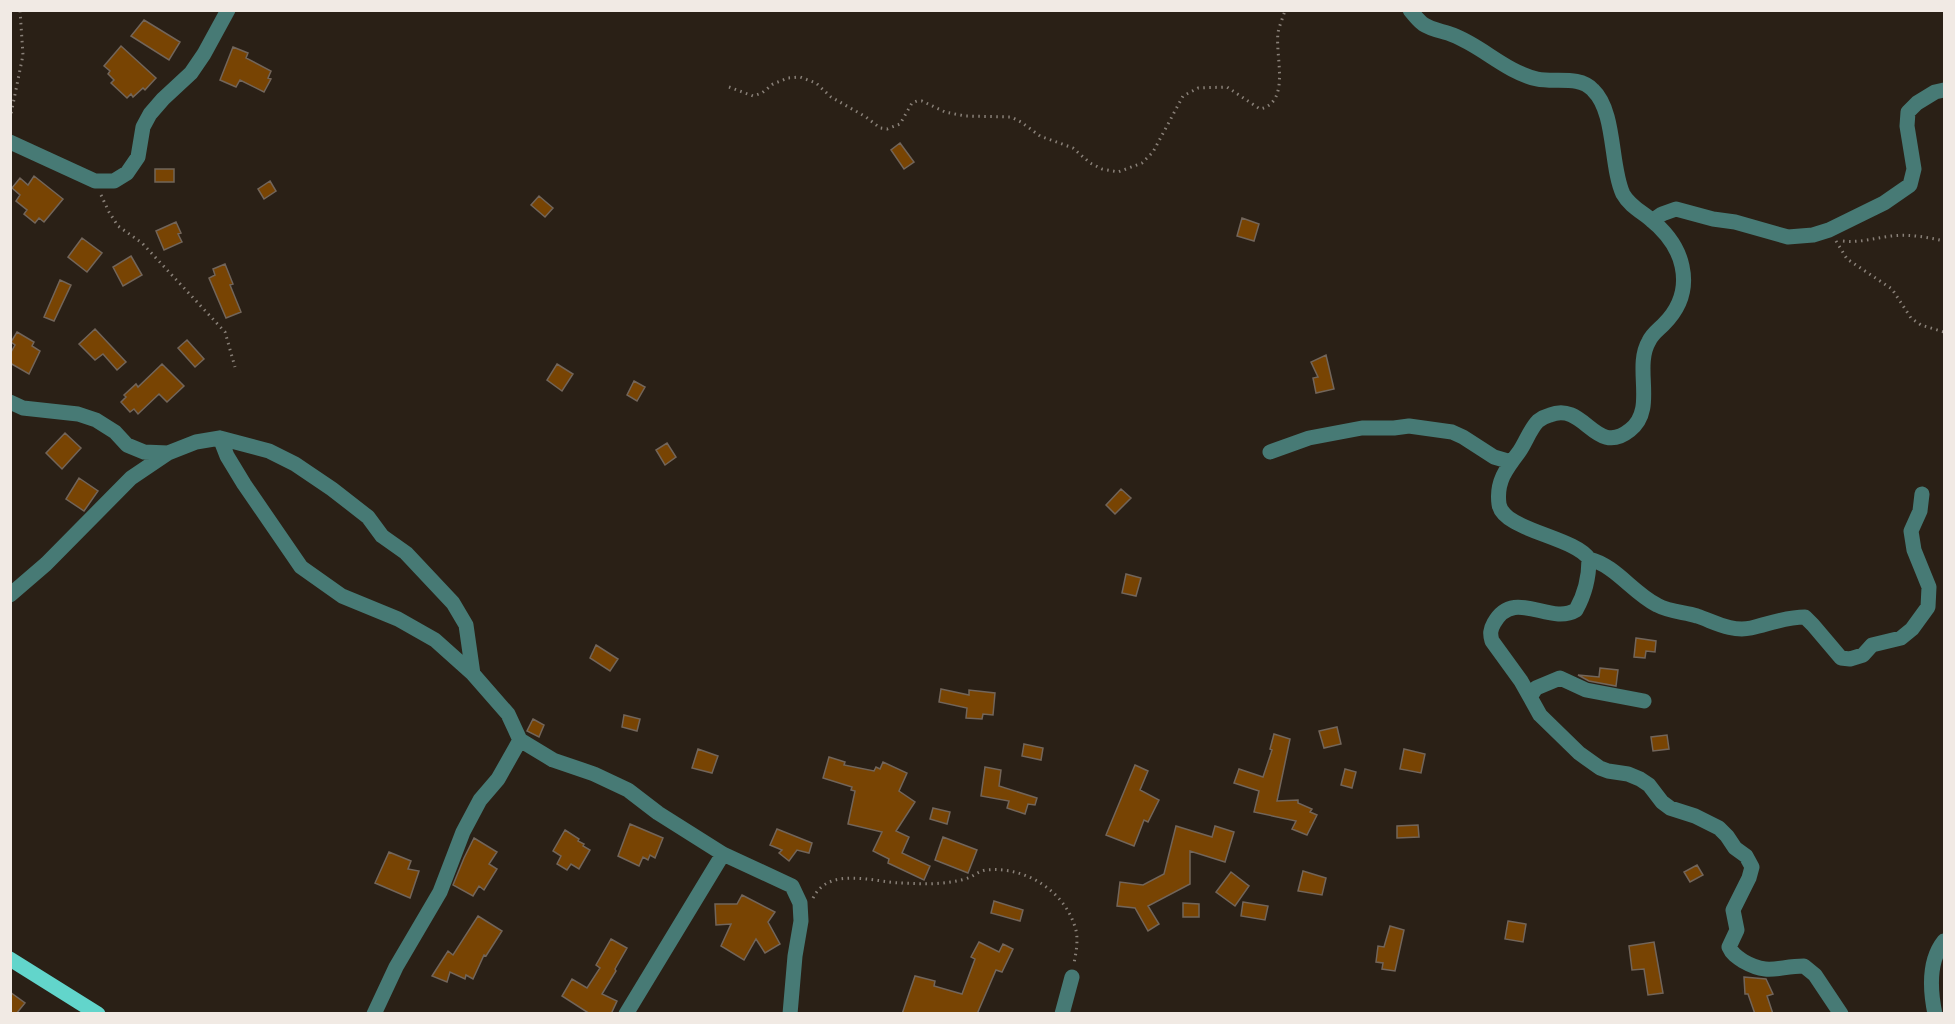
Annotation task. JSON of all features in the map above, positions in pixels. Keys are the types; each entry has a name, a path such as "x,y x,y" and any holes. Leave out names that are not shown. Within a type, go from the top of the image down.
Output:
{"main road":[{"path":"10,959 98,1014"}],"street":[{"path":"10,142 95,181 114,181 127,173 138,157 143,127 150,114 191,73 228,10"},
{"path":"1410,10 1422,23 1466,41 1524,75 1538,79 1575,81 1593,88 1604,111 1622,190 1632,206 1663,230 1682,266 1684,290 1675,311 1649,339 1643,355 1642,416 1630,430 1620,437 1611,439 1602,438 1573,414 1565,411 1554,413 1536,423 1521,450 1502,474 1498,488 1499,506 1507,518 1580,550 1589,559 1600,562 1658,606 1679,613 1696,615 1732,629 1805,617 1841,658 1850,659 1863,655 1872,645 1901,638 1912,628 1928,606 1929,587 1914,550 1911,531 1920,511 1922,494"},
{"path":"1652,221 1676,209 1788,237 1813,235 1829,230 1884,203 1910,185 1914,169 1907,126 1908,112 1917,103 1935,92 1944,90"},
{"path":"10,402 23,408 78,414 96,420 115,432 127,445 144,452 168,453"},
{"path":"1270,452 1309,438 1362,428 1409,426 1452,432 1494,457 1511,462"},
{"path":"220,438 227,456 244,484 301,567 342,596 398,620 435,640 473,674 508,714 520,740 553,760 594,774 628,790 658,813 723,854 792,886 800,903 801,921 795,956 790,1014"},
{"path":"10,595 46,564 131,478 168,453 196,442 220,438 269,451 295,464 368,517 382,536 406,553 453,603 466,625 473,674"},
{"path":"1589,559 1587,578 1580,603 1573,612 1560,614 1523,607 1500,613 1491,628 1492,641 1521,681 1540,715 1586,758 1608,771 1628,774 1640,779 1649,785 1662,802 1670,808 1695,816 1719,828 1735,848 1746,856 1752,867 1733,910 1737,930 1729,947 1731,952 1763,970 1804,966 1815,975 1841,1014"},
{"path":"1530,697 1536,688 1560,678 1586,690 1644,701"},
{"path":"374,1014 396,967 441,892 463,832 480,800 498,779 520,740"},
{"path":"626,1014 723,854"},
{"path":"1935,1014 1931,981 1935,960 1944,941"},
{"path":"1062,1014 1072,977"}],"path":[{"path":"10,119 23,55 20,10"},
{"path":"729,87 753,96 762,93 773,84 788,78 800,77 816,83 831,97 866,117 880,128 894,128 900,124 912,104 917,101 945,112 965,116 1011,117 1040,136 1073,148 1090,164 1118,172 1142,163 1153,152 1182,96 1198,88 1227,87 1260,109 1268,107 1275,101 1281,81 1278,64 1278,30 1285,10"},
{"path":"95,181 118,226 142,243 225,332 235,367"},
{"path":"1944,241 1908,235 1853,242 1836,240 1847,260 1892,289 1911,318 1921,325 1944,333"},
{"path":"801,921 816,891 832,881 848,877 880,882 932,884 968,879 983,870 1002,870 1022,874 1056,893 1067,909 1076,928 1077,952 1072,977"}],"building":[{"path":"144,20 180,42 169,60 131,36"},
{"path":"121,46 156,78 145,90 143,88 133,97 131,94 127,98 111,83 114,80 108,74 110,71 104,66"},
{"path":"233,47 248,53 246,58 271,71 268,78 271,79 264,92 240,80 236,87 220,80"},
{"path":"900,143 914,162 904,169 891,150"},
{"path":"155,169 174,169 174,182 155,182"},
{"path":"34,176 63,199 44,222 39,218 35,223 24,214 27,210 16,201 20,195 12,188 20,178 28,185"},
{"path":"270,181 276,191 264,199 258,189"},
{"path":"539,196 553,208 545,217 531,205"},
{"path":"1242,218 1259,224 1254,241 1237,236"},
{"path":"176,222 182,242 164,250 156,231"},
{"path":"82,238 102,253 87,272 68,257"},
{"path":"131,256 142,275 123,286 113,267"},
{"path":"225,264 233,284 230,285 241,312 226,318 209,278 215,275 213,269"},
{"path":"60,280 71,285 54,321 44,317"},
{"path":"95,329 126,362 117,370 103,354 95,360 79,344"},
{"path":"17,332 34,342 32,346 40,351 29,374 10,363 10,354 15,345 11,342"},
{"path":"187,340 204,359 195,367 178,348"},
{"path":"1326,355 1334,389 1316,393 1313,378 1318,377 1311,362"},
{"path":"162,364 184,386 167,402 159,394 138,414 134,409 130,412 121,402 126,397 124,395 136,384 138,387"},
{"path":"557,364 573,374 562,391 547,380"},
{"path":"634,381 645,387 637,401 627,395"},
{"path":"65,433 81,448 62,469 46,453"},
{"path":"667,443 676,457 665,465 656,450"},
{"path":"79,478 98,491 84,511 66,499"},
{"path":"1121,489 1131,498 1115,514 1106,505"},
{"path":"1126,574 1141,578 1136,596 1122,593"},
{"path":"1636,638 1656,641 1655,652 1646,651 1645,658 1634,657"},
{"path":"596,645 618,659 610,671 590,658"},
{"path":"1600,668 1618,670 1616,686 1589,681 1578,675 1599,677"},
{"path":"941,689 969,695 969,690 995,693 993,715 983,714 982,719 966,718 967,708 939,702"},
{"path":"624,715 640,719 637,731 622,727"},
{"path":"533,719 544,725 539,737 527,731"},
{"path":"1337,727 1341,744 1324,748 1319,731"},
{"path":"1274,734 1290,739 1277,801 1298,800 1298,803 1312,809 1310,812 1317,815 1307,835 1292,829 1296,821 1254,812 1259,791 1234,783 1239,769 1263,777 1272,750 1270,749"},
{"path":"1667,735 1669,749 1653,751 1651,737"},
{"path":"1024,744 1043,748 1041,760 1022,756"},
{"path":"698,749 718,756 712,773 692,768"},
{"path":"1404,749 1425,754 1421,773 1400,769"},
{"path":"829,757 845,762 844,765 874,771 876,767 880,769 883,762 907,773 899,791 915,802 896,831 909,837 902,853 930,866 924,880 888,863 889,859 873,851 882,832 848,824 855,791 851,790 852,787 823,778"},
{"path":"1135,765 1148,771 1140,790 1159,800 1148,822 1144,820 1134,846 1106,835"},
{"path":"985,767 1001,770 999,786 1037,798 1035,805 1028,804 1025,814 1007,808 1009,801 981,796"},
{"path":"1345,769 1356,772 1352,788 1341,785"},
{"path":"933,808 950,812 947,824 930,819"},
{"path":"630,824 663,838 655,858 650,855 648,860 643,857 639,866 618,856"},
{"path":"1418,825 1419,837 1397,838 1397,826"},
{"path":"1176,826 1212,837 1215,826 1234,832 1225,862 1190,851 1190,884 1148,906 1159,924 1148,931 1135,908 1117,906 1120,882 1143,885 1164,874"},
{"path":"777,829 812,843 809,853 797,850 789,861 779,853 782,850 770,845"},
{"path":"565,830 590,850 579,869 571,864 567,870 557,864 561,856 553,851"},
{"path":"943,837 977,850 968,873 935,860"},
{"path":"474,838 497,852 489,864 497,869 484,890 479,886 473,896 453,885"},
{"path":"389,852 411,861 408,869 419,871 410,898 375,883"},
{"path":"1697,865 1703,875 1690,882 1684,872"},
{"path":"1303,871 1326,878 1322,895 1298,891"},
{"path":"1231,872 1249,886 1235,906 1216,892"},
{"path":"742,895 775,912 768,922 780,944 765,953 756,939 744,960 721,946 731,924 716,925 715,904 737,904"},
{"path":"994,901 1023,910 1020,921 991,913"},
{"path":"1243,902 1268,906 1265,920 1241,916"},
{"path":"1183,903 1199,904 1199,917 1183,917"},
{"path":"478,916 502,931 486,956 484,955 473,979 466,975 465,979 450,972 447,982 432,976 448,951 453,955"},
{"path":"1508,921 1526,924 1523,942 1505,939"},
{"path":"1390,926 1404,930 1395,971 1382,969 1383,963 1376,962 1378,946 1384,947"},
{"path":"611,939 627,948 602,994 617,1001 611,1014 590,1014 562,996 572,979 587,988 600,968 596,965"},
{"path":"979,942 999,952 1003,944 1013,949 1002,972 996,970 977,1014 902,1014 915,976 935,981 934,986 962,994 975,959 971,957"},
{"path":"1654,942 1663,993 1648,995 1644,969 1632,970 1629,946"},
{"path":"1744,977 1766,979 1773,994 1767,996 1773,1014 1755,1014 1748,994 1745,994"},
{"path":"10,992 25,1003 16,1014 10,1014"}]}
